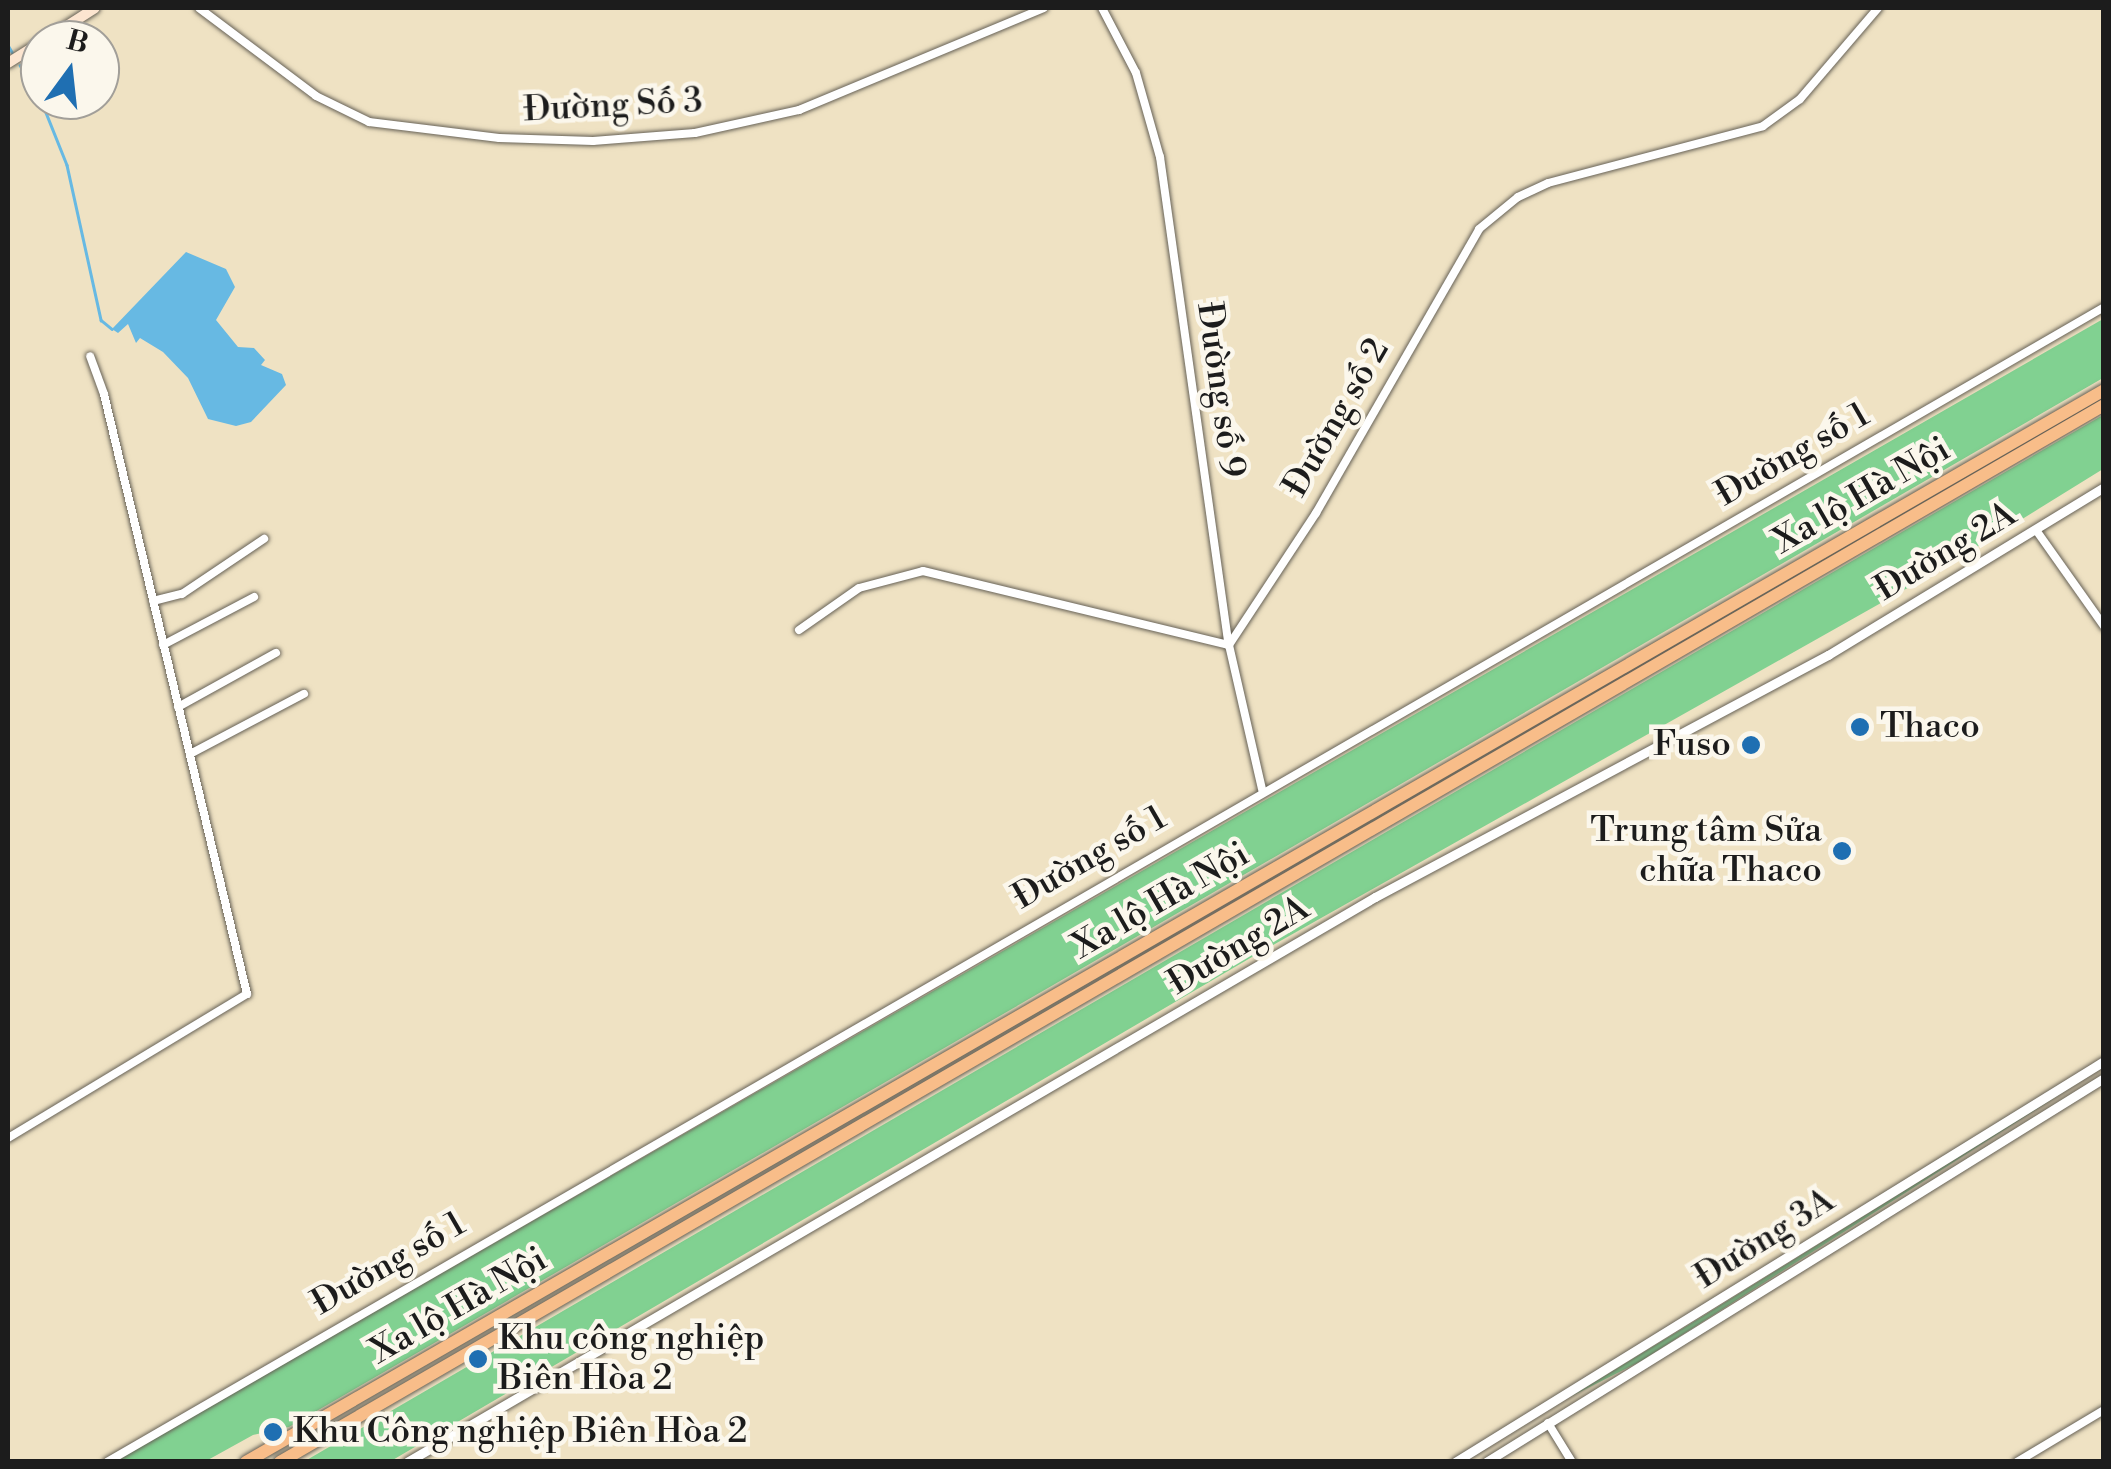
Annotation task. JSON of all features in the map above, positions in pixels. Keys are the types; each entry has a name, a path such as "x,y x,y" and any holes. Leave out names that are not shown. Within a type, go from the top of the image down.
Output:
{"highway":[{"name":"Xa lộ Hà Nội","path":"246,1462 2104,390"},
{"name":"Xa lộ Hà Nội","path":"280,1462 2104,405"}],"street":[{"name":"Đường Số 3","path":"199,8 316,96 368,122 499,138 593,142 695,133 799,110 1044,8"},
{"name":"Đường số 9","path":"1102,8 1136,73 1160,157 1229,646 1262,789"},
{"name":"Đường số 2","path":"1229,646 1316,514 1479,229 1548,183 1763,126 1800,99 1878,8"},
{"name":"Đường số 1","path":"107,1462 1262,789 2104,307"},
{"path":"8,1138 246,999 164,645 90,356"},
{"name":"Đường 2A","path":"407,1462 1376,896 1828,655 2104,487"},
{"path":"2036,530 2104,626"},
{"path":"153,601 182,594 264,539"},
{"path":"799,630 859,588 923,571 1229,646"},
{"path":"164,645 254,597"},
{"path":"178,707 276,654"},
{"path":"190,754 304,694"},
{"name":"Đường 3A","path":"1454,1462 2104,1061"},
{"name":"Đường 3A","path":"1486,1462 2104,1078"},
{"path":"1540,1410 1572,1462"},
{"path":"2017,1462 2104,1410"}],"green space":[{"path":"2103,319 2103,378 289,1427 253,1435 206,1461 113,1462"},
{"path":"2103,415 2103,469 1943,568 1252,957 391,1461 305,1461"},
{"path":"2103,1067 1641,1361 1570,1397 1700,1318"}],"water":[{"path":"186,252 226,269 235,287 216,320 238,347 254,348 265,360 261,365 282,374 286,385 251,422 236,426 208,419 188,378 163,352 140,338 136,343 128,324 118,333 112,329"}],"waterway":[{"path":"8,45 12,52"},
{"path":"49,120 67,165 101,320 112,329"}],"place":[{"name":"Thaco","path":"1860,727"},
{"name":"Fuso","path":"1751,745"},
{"name":"Trung tâm Sửa chữa Thaco","path":"1842,851"},
{"name":"Khu công nghiệp Biên Hòa 2","path":"478,1359"},
{"name":"Khu Công nghiệp Biên Hòa 2","path":"273,1432"}]}
